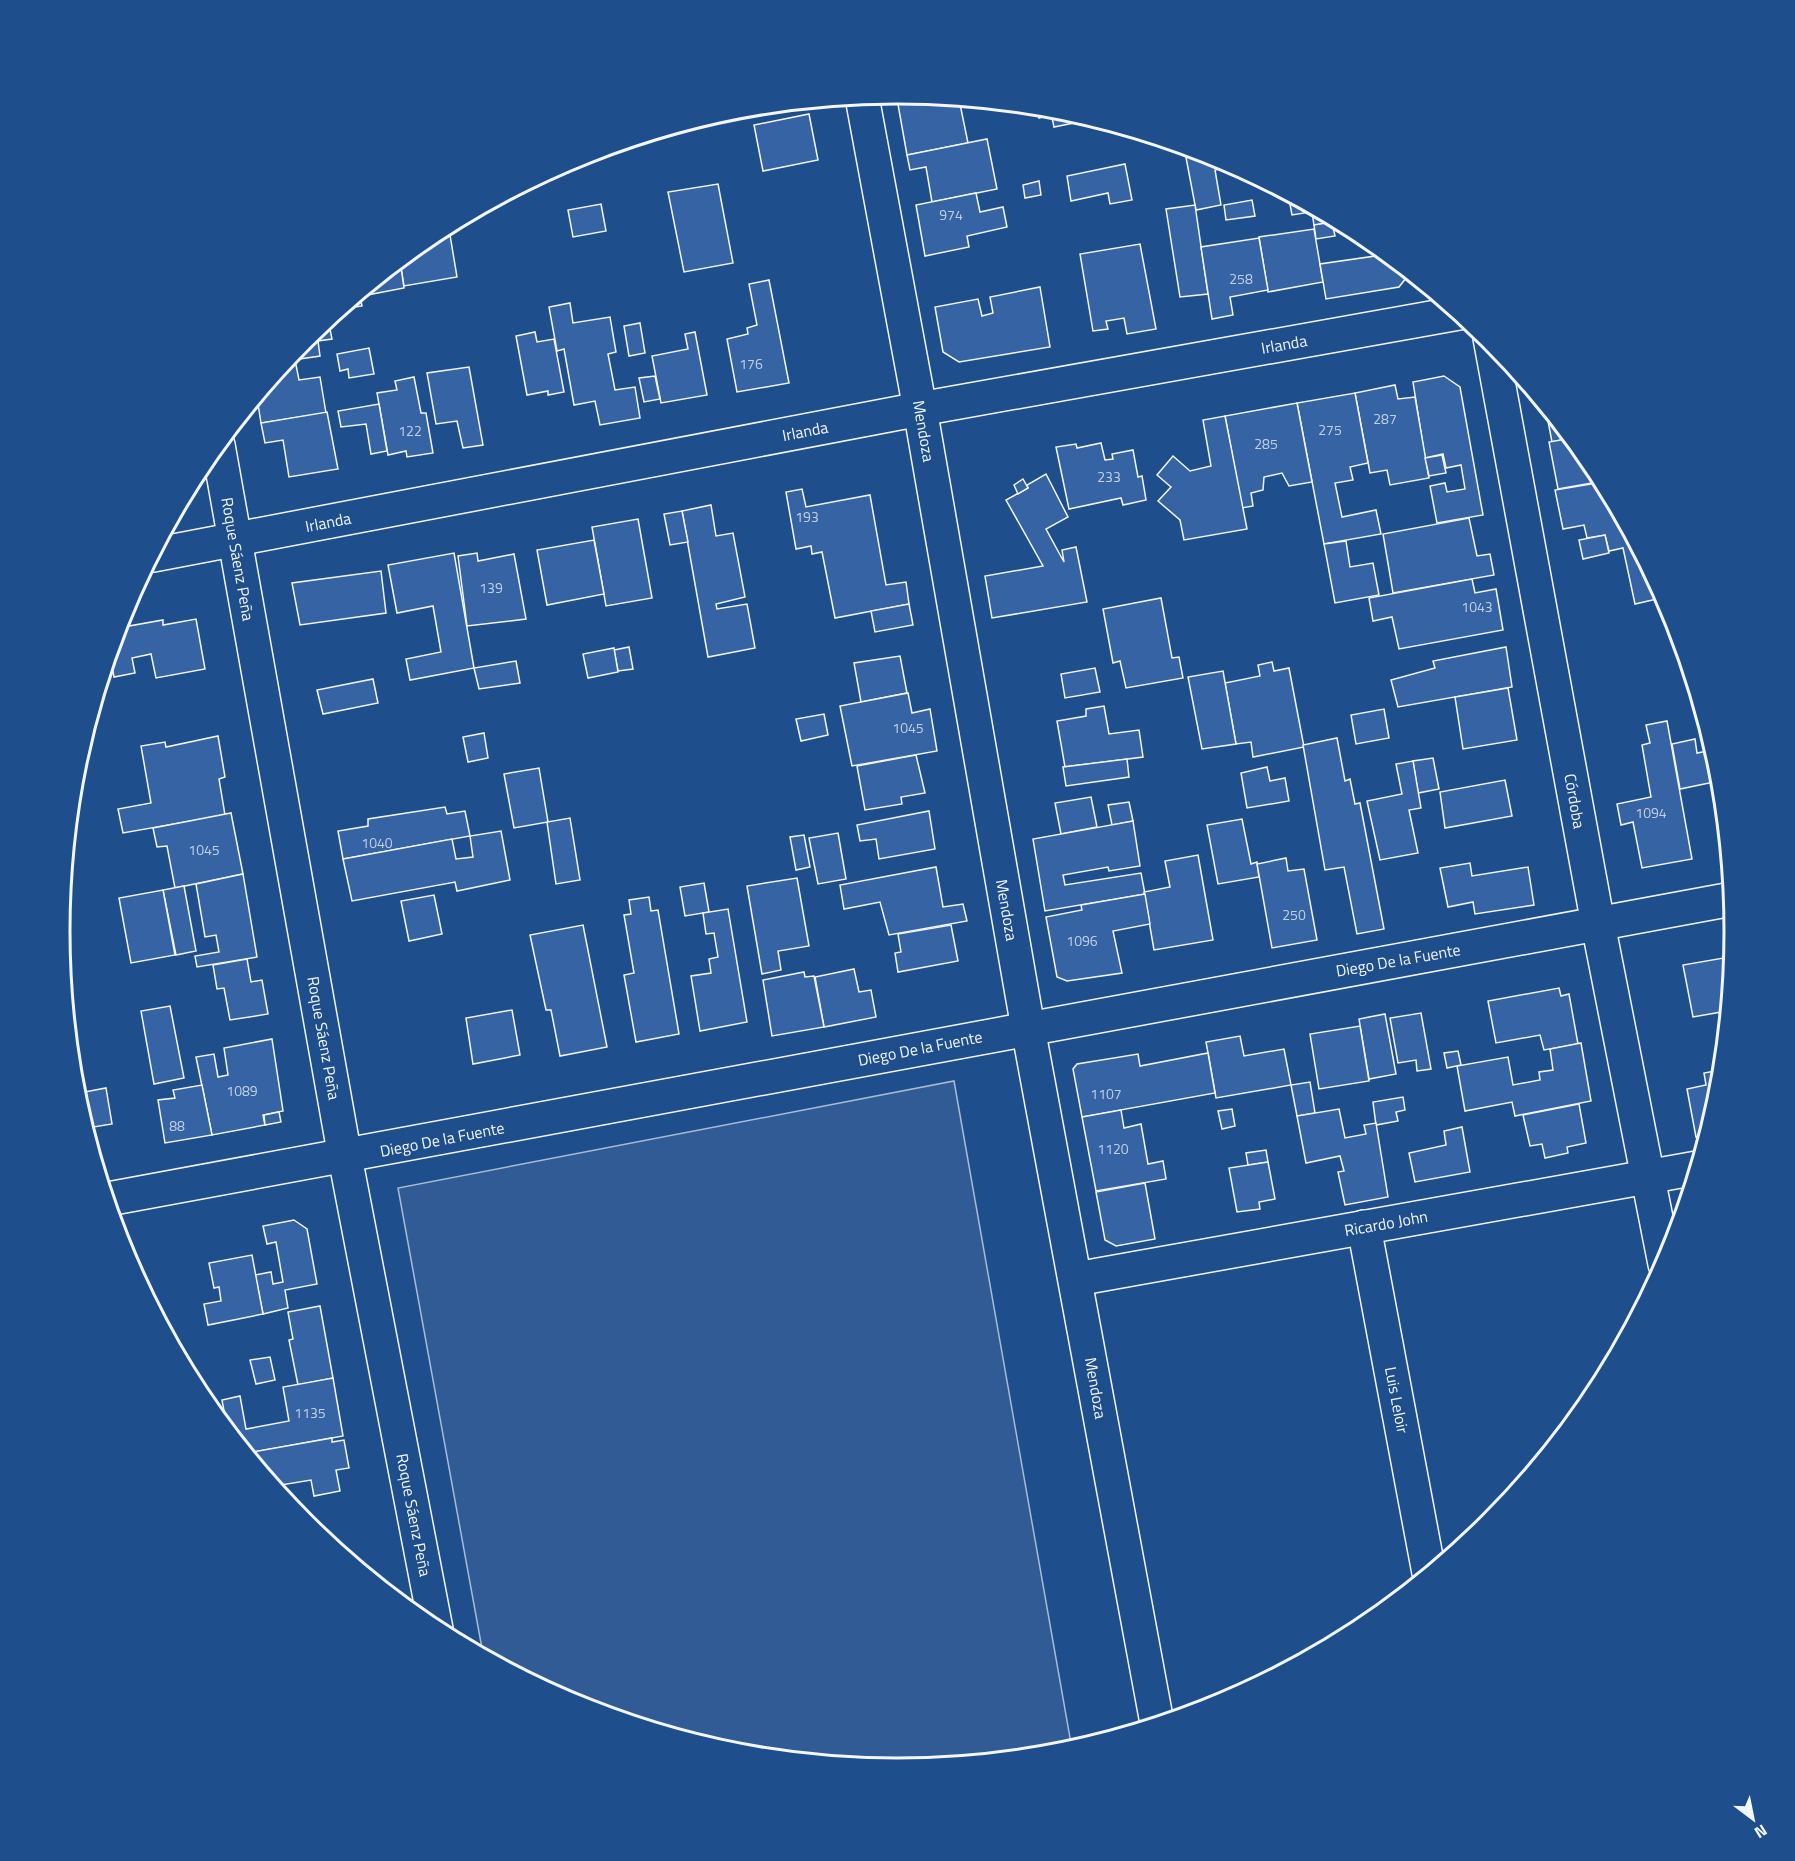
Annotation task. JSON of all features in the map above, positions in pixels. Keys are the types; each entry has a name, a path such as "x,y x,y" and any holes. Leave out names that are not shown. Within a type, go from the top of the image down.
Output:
{"street":[{"name":"Mendoza","path":"863,105 920,409 1028,1028 1156,1716"},
{"name":"Irlanda","path":"162,553 920,409 1449,315"},
{"name":"Córdoba","path":"1494,358 1598,924 1662,1247"},
{"name":"Roque Sáenz Peña","path":"220,457 345,1157 433,1615"},
{"name":"Diego De la Fuente","path":"115,1198 1723,902"},
{"name":"Ricardo John","path":"1076,1280 1689,1169"},
{"name":"Luis Leloir","path":"1364,1227 1427,1565"}],"shaded area":[{"path":"954,1081 1070,1739 952,1756 898,1758 843,1756 736,1742 632,1714 581,1695 481,1645 398,1188"}],"building":[{"path":"898,104 960,106 968,143 907,155"},
{"path":"809,114 818,160 763,171 754,125"},
{"path":"1052,118 1074,123 1054,127"},
{"path":"987,139 997,189 932,202 926,167 910,170 907,155"},
{"path":"1186,155 1220,169 1215,170 1221,205 1196,210"},
{"path":"1125,164 1132,200 1110,204 1108,193 1071,201 1067,176"},
{"path":"1039,181 1041,195 1025,198 1023,185"},
{"path":"718,184 733,263 684,272 668,192"},
{"path":"976,193 980,212 1003,207 1007,227 967,236 969,247 925,256 916,205"},
{"path":"1252,200 1255,216 1226,220 1224,205"},
{"path":"1290,203 1308,212 1292,215"},
{"path":"601,204 606,231 573,237 568,210"},
{"path":"1195,205 1208,294 1180,297 1166,209"},
{"path":"1312,215 1325,223 1314,225"},
{"path":"1325,223 1333,228 1335,236 1316,239 1314,225"},
{"path":"1314,229 1323,282 1268,292 1259,237"},
{"path":"450,235 457,277 404,286 401,269"},
{"path":"1259,238 1268,290 1230,297 1233,315 1212,319 1201,247"},
{"path":"1140,244 1156,329 1127,334 1124,318 1106,321 1108,329 1093,331 1080,254"},
{"path":"1375,256 1406,278 1399,287 1326,299 1320,264"},
{"path":"401,269 404,288 369,295"},
{"path":"769,280 789,383 737,392 727,339 748,334 747,328 757,325 749,284"},
{"path":"1040,287 1050,347 959,362 943,352 935,307 978,299 982,316 993,313 990,297"},
{"path":"570,303 573,323 610,317 616,352 608,354 615,390 635,387 640,418 600,425 595,401 574,405 564,349 557,351 549,307"},
{"path":"640,323 645,353 629,356 624,326"},
{"path":"330,330 332,339 318,341"},
{"path":"535,332 537,342 554,339 564,392 548,395 548,391 527,395 516,336"},
{"path":"695,332 707,395 661,403 652,356 688,349 685,334"},
{"path":"318,341 320,356 301,359"},
{"path":"369,348 374,374 349,378 348,369 340,371 337,354"},
{"path":"296,364 299,380 320,377 326,413 261,423 258,406"},
{"path":"469,367 483,445 463,448 457,421 436,424 427,373"},
{"path":"655,376 660,399 644,402 639,378"},
{"path":"1444,376 1460,387 1483,515 1437,523 1430,486 1445,483 1447,492 1465,489 1461,465 1446,468 1443,454 1425,458 1413,382"},
{"path":"414,377 421,413 426,413 433,453 407,457 406,451 388,455 377,393 397,390 395,381"},
{"path":"1395,385 1398,399 1415,397 1429,478 1390,485 1387,470 1370,473 1355,393"},
{"path":"1355,393 1368,463 1350,467 1353,480 1335,483 1342,517 1376,510 1381,534 1324,544 1297,403"},
{"path":"1297,403 1312,482 1289,486 1282,473 1264,477 1263,490 1251,493 1253,506 1242,508 1225,416"},
{"path":"379,404 387,451 371,454 366,424 341,427 338,411"},
{"path":"327,412 338,469 289,477 283,440 265,443 261,423"},
{"path":"1225,416 1247,529 1184,540 1180,520 1158,501 1171,487 1157,475 1173,456 1190,471 1211,466 1203,420"},
{"path":"1548,419 1563,440 1552,442"},
{"path":"1563,440 1592,483 1558,489 1549,442"},
{"path":"1101,443 1105,460 1113,459 1112,454 1133,450 1138,477 1142,476 1146,500 1123,505 1121,498 1069,509 1056,447 1076,444 1077,448"},
{"path":"1442,455 1446,473 1429,476 1425,458"},
{"path":"1046,474 1068,517 1046,529 1064,562 1062,550 1076,547 1087,602 992,618 985,576 1043,566 1006,500 1028,488 1027,485"},
{"path":"1023,479 1028,488 1018,494 1014,485"},
{"path":"1593,484 1614,517 1655,599 1635,604 1623,548 1609,551 1605,535 1587,538 1584,525 1563,529 1555,490"},
{"path":"802,489 806,507 870,495 886,585 906,582 909,604 835,618 822,552 812,554 811,546 796,549 786,492"},
{"path":"711,505 716,536 733,533 745,597 716,604 717,609 747,604 755,648 708,657 682,511"},
{"path":"682,511 688,542 670,545 664,514"},
{"path":"1469,518 1477,556 1490,554 1494,575 1393,593 1383,534"},
{"path":"638,519 652,598 606,606 592,527"},
{"path":"1605,535 1609,553 1583,559 1579,540"},
{"path":"594,540 604,594 547,605 537,550"},
{"path":"1346,541 1350,567 1373,563 1379,595 1335,603 1324,544"},
{"path":"454,553 474,668 410,680 406,659 441,652 433,606 397,613 388,565"},
{"path":"477,553 478,561 514,554 526,619 467,626 458,556"},
{"path":"381,571 386,613 300,625 292,583"},
{"path":"1472,579 1475,593 1496,589 1503,630 1399,649 1392,617 1373,621 1369,598"},
{"path":"1161,598 1172,658 1179,657 1183,678 1126,688 1120,661 1113,663 1103,609"},
{"path":"909,604 913,625 875,632 871,611"},
{"path":"196,619 205,669 156,678 151,654 132,658 135,673 114,677 113,670 128,626 163,620 163,625"},
{"path":"629,647 633,669 618,671 614,650"},
{"path":"1506,647 1512,687 1398,707 1391,680 1435,668 1433,661"},
{"path":"614,648 618,672 588,678 583,654"},
{"path":"900,656 907,693 861,702 854,663"},
{"path":"516,661 520,683 479,689 474,668"},
{"path":"1272,662 1274,671 1289,668 1304,747 1253,757 1251,742 1236,744 1225,683 1260,676 1258,665"},
{"path":"1095,668 1100,692 1065,698 1061,674"},
{"path":"1223,671 1236,744 1202,749 1188,677"},
{"path":"373,679 378,703 323,714 317,690"},
{"path":"1508,688 1517,740 1463,749 1455,697"},
{"path":"908,693 912,713 930,709 937,751 852,766 840,706"},
{"path":"1104,706 1109,734 1139,730 1143,757 1065,767 1057,721 1086,716 1086,709"},
{"path":"1384,709 1389,738 1356,744 1351,715"},
{"path":"824,714 828,735 801,741 796,719"},
{"path":"1667,721 1692,859 1642,868 1633,822 1621,825 1617,804 1651,797 1642,745 1650,743 1646,725"},
{"path":"484,733 488,758 468,762 463,737"},
{"path":"218,736 225,777 219,779 225,815 123,833 118,809 151,803 141,746 165,742 166,747"},
{"path":"1337,738 1345,781 1350,779 1355,804 1360,803 1384,929 1357,934 1344,867 1325,870 1303,745"},
{"path":"1695,739 1697,753 1705,752 1711,783 1680,789 1672,744"},
{"path":"916,755 925,793 901,797 902,804 865,810 857,766"},
{"path":"1433,758 1439,789 1418,793 1413,761"},
{"path":"1127,759 1129,777 1066,786 1063,767"},
{"path":"1413,761 1421,808 1409,810 1418,853 1380,860 1367,801 1402,794 1396,764"},
{"path":"1267,767 1270,781 1285,778 1289,801 1247,808 1241,773"},
{"path":"539,768 548,822 514,828 504,774"},
{"path":"1505,780 1512,816 1445,828 1440,792"},
{"path":"1091,797 1097,827 1061,834 1055,803"},
{"path":"1129,802 1133,821 1112,825 1108,805"},
{"path":"445,807 447,814 465,811 470,836 343,859 338,831 368,826 368,819"},
{"path":"929,811 935,849 879,859 876,839 860,841 857,825"},
{"path":"231,813 243,874 175,888 167,846 157,847 153,828"},
{"path":"570,818 580,880 556,884 547,822"},
{"path":"1242,819 1251,864 1257,862 1259,877 1218,884 1207,825"},
{"path":"1133,821 1140,866 1109,871 1108,867 1063,875 1065,885 1141,873 1145,894 1045,911 1033,839"},
{"path":"501,831 510,880 457,891 455,882 352,901 343,859 452,839 456,859 473,857 470,836"},
{"path":"838,833 846,879 818,884 809,838"},
{"path":"804,835 810,867 796,870 790,837"},
{"path":"1198,855 1213,940 1154,950 1144,892 1170,887 1165,861"},
{"path":"1286,858 1288,871 1304,869 1317,940 1272,948 1257,864"},
{"path":"1470,863 1472,876 1528,867 1534,905 1475,914 1473,902 1448,907 1440,868"},
{"path":"936,867 943,907 963,904 967,921 889,935 880,902 844,909 840,885"},
{"path":"243,874 257,957 197,967 195,956 219,952 216,935 205,937 196,884"},
{"path":"797,878 809,946 778,951 781,970 762,974 747,886"},
{"path":"704,883 709,912 685,916 680,887"},
{"path":"184,886 196,951 176,955 163,890"},
{"path":"163,890 175,955 131,963 119,898"},
{"path":"1145,894 1150,924 1113,931 1122,973 1067,981 1057,977 1046,917 1082,910 1081,905"},
{"path":"434,895 442,934 409,941 401,901"},
{"path":"649,897 651,911 658,910 679,1034 636,1042 624,975 634,973 624,915 631,914 629,900"},
{"path":"728,909 747,1022 700,1031 691,976 711,973 709,959 718,957 714,933 706,934 703,913"},
{"path":"583,925 607,1047 560,1056 551,1010 546,1010 530,935"},
{"path":"951,925 958,961 898,972 895,953 901,952 898,934"},
{"path":"1723,958 1720,1012 1693,1017 1683,965"},
{"path":"247,959 251,982 262,980 268,1014 230,1020 224,988 217,989 213,965"},
{"path":"854,969 859,992 871,990 876,1017 824,1027 815,977"},
{"path":"804,972 805,977 814,976 824,1027 772,1036 763,980"},
{"path":"1559,988 1561,996 1569,994 1578,1044 1544,1050 1540,1035 1496,1043 1488,1001"},
{"path":"170,1006 184,1078 154,1084 141,1011"},
{"path":"512,1010 520,1055 473,1064 466,1018"},
{"path":"1421,1013 1431,1069 1417,1071 1416,1060 1398,1063 1390,1018"},
{"path":"1385,1014 1396,1074 1369,1079 1359,1019"},
{"path":"1360,1026 1369,1081 1319,1089 1310,1034"},
{"path":"1240,1036 1244,1056 1284,1049 1291,1085 1216,1098 1206,1042"},
{"path":"272,1039 283,1111 263,1115 265,1125 212,1135 196,1057 214,1054 218,1077 228,1075 224,1048"},
{"path":"1581,1043 1591,1101 1515,1116 1512,1102 1465,1111 1457,1066 1508,1057 1513,1085 1540,1080 1539,1072 1553,1070 1550,1049"},
{"path":"1458,1051 1461,1065 1447,1068 1444,1053"},
{"path":"1208,1053 1215,1093 1082,1117 1073,1069 1077,1064 1138,1054 1140,1066"},
{"path":"1712,1072 1709,1092 1698,1137 1696,1137 1687,1089 1706,1085 1704,1073"},
{"path":"1310,1082 1315,1113 1297,1116 1291,1085"},
{"path":"202,1085 212,1135 165,1143 158,1100 175,1098 173,1090"},
{"path":"106,1088 112,1124 95,1127 86,1092"},
{"path":"1403,1097 1405,1110 1396,1112 1398,1121 1376,1125 1373,1102"},
{"path":"1579,1104 1586,1143 1567,1147 1568,1153 1545,1158 1542,1144 1530,1146 1523,1115"},
{"path":"1232,1109 1235,1126 1222,1129 1218,1111"},
{"path":"1339,1109 1345,1138 1366,1134 1364,1125 1376,1123 1388,1197 1345,1205 1338,1172 1344,1171 1340,1156 1306,1163 1297,1116"},
{"path":"1121,1110 1124,1128 1141,1124 1148,1164 1163,1161 1166,1179 1096,1191 1082,1117"},
{"path":"279,1112 281,1122 265,1125 264,1115"},
{"path":"1462,1127 1470,1172 1415,1182 1409,1153 1446,1145 1444,1131"},
{"path":"1266,1150 1268,1162 1248,1165 1246,1153"},
{"path":"1268,1162 1275,1199 1259,1202 1260,1209 1237,1212 1229,1168"},
{"path":"1145,1183 1155,1239 1116,1246 1105,1240 1096,1192"},
{"path":"294,1220 307,1229 317,1284 285,1290 288,1308 263,1314 255,1275 271,1272 273,1284 283,1282 276,1242 267,1244 263,1226"},
{"path":"252,1255 263,1314 208,1325 204,1304 221,1301 219,1287 214,1288 209,1263"},
{"path":"320,1306 333,1378 298,1385 289,1340 293,1339 288,1312"},
{"path":"270,1357 275,1380 256,1384 250,1360"},
{"path":"333,1378 343,1436 256,1452 224,1409 222,1400 240,1396 246,1429 289,1421 283,1387"},
{"path":"332,1438 332,1442 344,1440 349,1468 336,1470 340,1491 314,1496 311,1480 284,1484 256,1452"}]}
